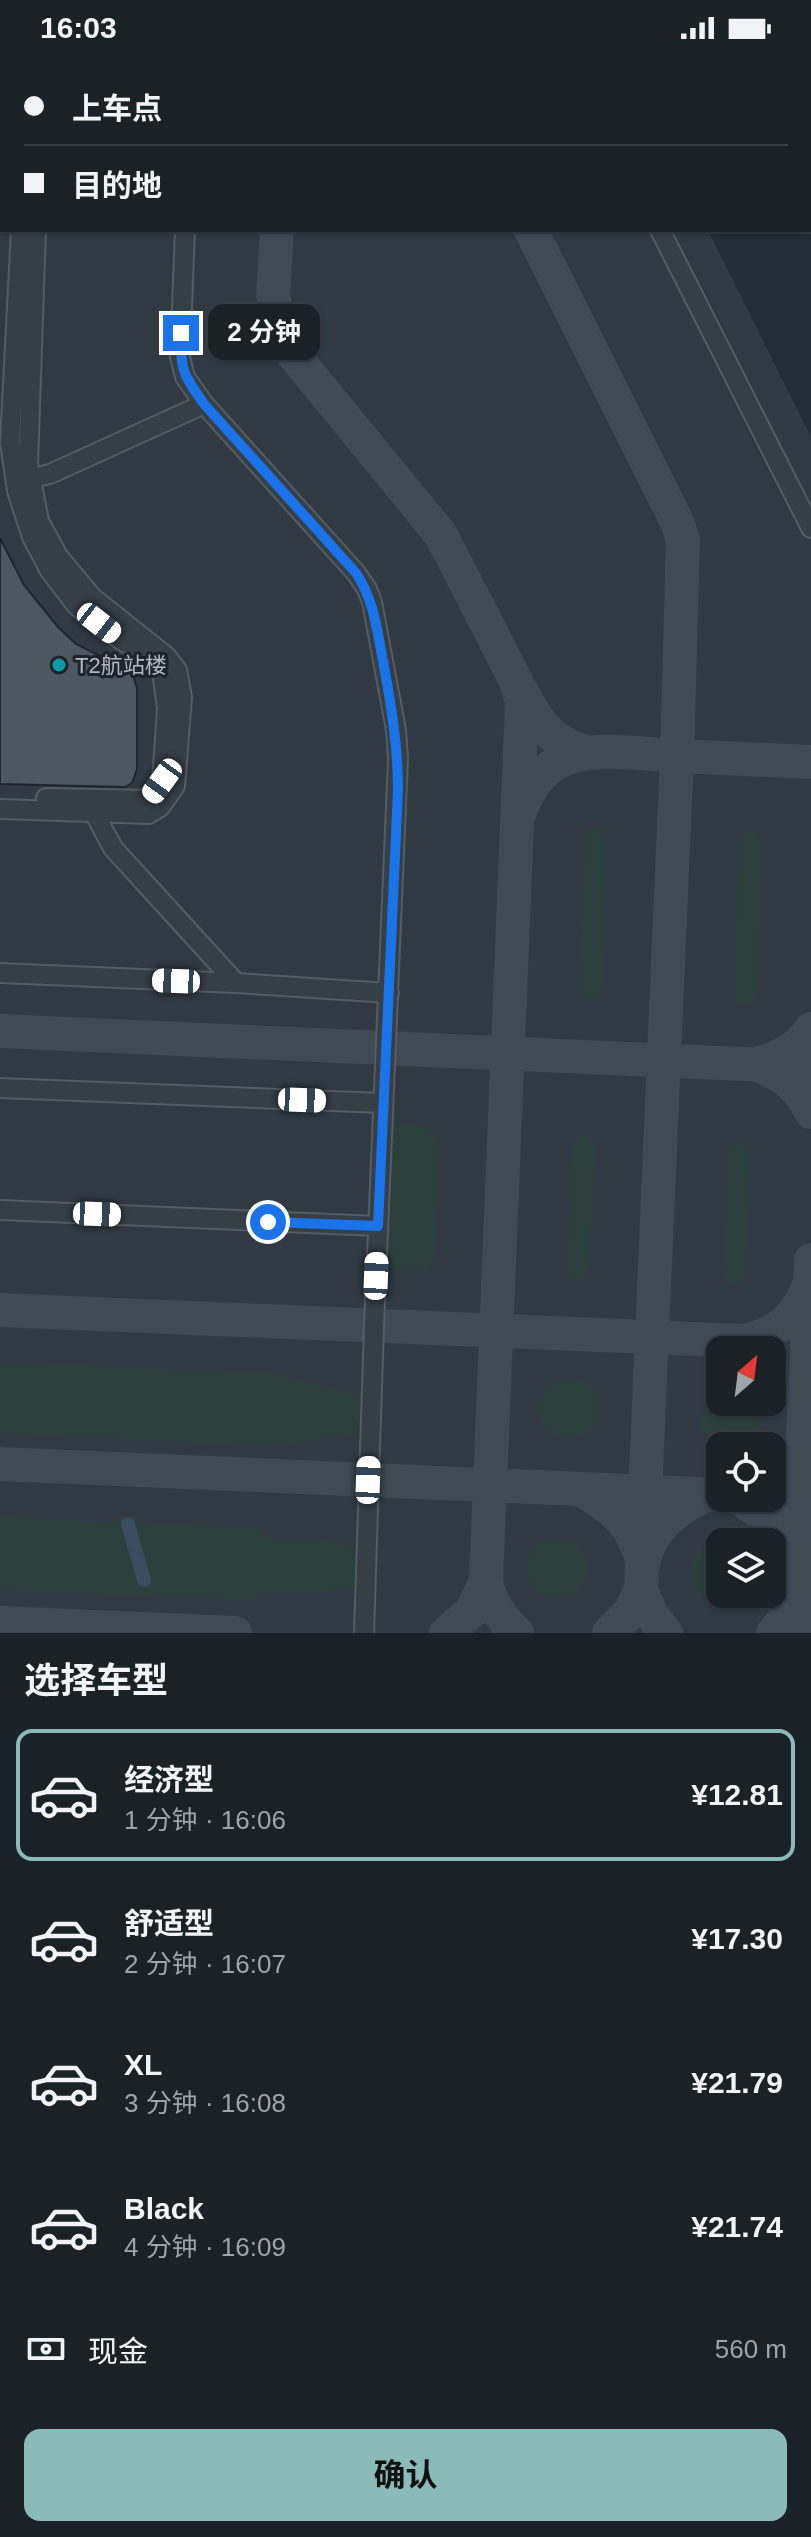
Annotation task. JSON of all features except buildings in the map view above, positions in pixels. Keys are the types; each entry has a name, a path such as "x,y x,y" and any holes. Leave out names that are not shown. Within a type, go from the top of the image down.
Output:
{"lane":[{"path":"0,797 149,814 160,807 175,786 182,697 177,670 166,656 92,597 58,556 39,521 23,480 10,442 21,232"},
{"path":"23,480 28,464 36,232"},
{"path":"185,232 180,357 185,377 204,404 367,589 396,730 398,758 364,1633"},
{"path":"661,232 811,528"},
{"path":"23,480 50,474 204,404"},
{"path":"0,809 90,805"},
{"path":"90,805 113,848 236,983"},
{"path":"0,973 389,993"},
{"path":"0,1088 383,1103"},
{"path":"0,1210 378,1226"}],"shaded area":[{"path":"0,232 709,232 811,437 811,1633 0,1633"}],"green space":[{"path":"600,827 607,836 603,987 596,998 588,999 582,996 579,989 586,834 592,828"},
{"path":"754,832 762,841 757,992 751,1003 742,1004 736,1001 734,993 740,839"},
{"path":"391,1124 420,1126 431,1133 438,1146 434,1260 427,1269 387,1269"},
{"path":"587,1136 595,1145 589,1266 584,1279 574,1279 569,1274 568,1265 573,1144 579,1137"},
{"path":"743,1141 751,1150 745,1270 741,1284 731,1284 724,1270 729,1148"},
{"path":"0,1362 273,1374 365,1397 364,1433 269,1446 0,1433"},
{"path":"569,1378 590,1387 599,1408 590,1429 569,1438 548,1429 539,1408 548,1387"},
{"path":"706,1404 706,1416 759,1416 758,1428 756,1432 706,1432 706,1437 701,1427"},
{"path":"0,1517 261,1529 261,1537 321,1540 359,1548 357,1587 321,1592 258,1593 257,1600 0,1590"},
{"path":"557,1538 578,1547 587,1568 578,1589 557,1598 536,1589 527,1568 536,1547"},
{"path":"706,1550 706,1599 694,1586 691,1574 693,1561"}],"waterway":[{"path":"128,1524 144,1580"}],"taxiway":[{"path":"277,232 273,296 283,342 441,535 516,681 522,702 486,1581"},
{"path":"532,232 678,524 683,541 677,756 641,1588"},
{"path":"522,692 541,724 558,740 593,753"},
{"path":"520,812 540,776 560,761 586,753 811,762"},
{"path":"759,1063 788,1051 811,1029"},
{"path":"0,1031 811,1067"},
{"path":"759,1066 790,1083 811,1112"},
{"path":"796,1592 811,1260"},
{"path":"760,1336 791,1316 808,1287"},
{"path":"0,1310 706,1339"},
{"path":"786,1468 802,1441"},
{"path":"0,1464 706,1494"},
{"path":"580,1489 612,1511 627,1527 643,1564 646,1551 666,1521 706,1495"},
{"path":"760,1512 781,1533 796,1565"},
{"path":"446,1633 471,1612 486,1581 497,1610 517,1633"},
{"path":"609,1633 631,1611 641,1588 651,1614 666,1633"},
{"path":"773,1633 785,1618 796,1592 802,1613 811,1628"},
{"path":"0,1623 235,1633"}],"place":[{"name":"T2航站楼","path":"59,665"}],"route":[{"path":"181,333 181,368 204,404 367,589 396,730 398,790 378,1226 268,1222"}]}
